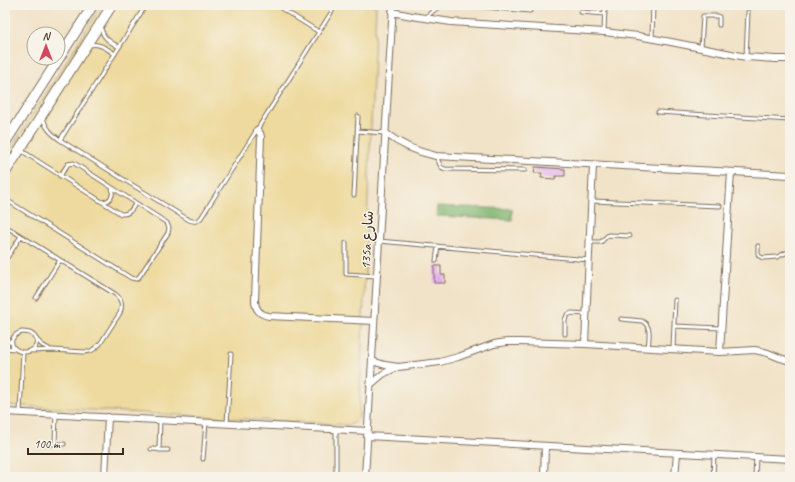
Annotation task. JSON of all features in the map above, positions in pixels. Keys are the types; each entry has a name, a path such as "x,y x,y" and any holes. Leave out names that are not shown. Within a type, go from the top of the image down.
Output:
{"street":[{"path":"5,143 93,5"},
{"path":"5,173 112,5"},
{"path":"393,8 425,19 470,24 604,32 652,38 746,57 761,59 790,59"},
{"name":"135a شارع","path":"365,477 393,8"},
{"path":"257,130 261,137 255,300 257,309 260,313 270,316 374,321"},
{"path":"385,133 395,141 409,148 436,156 790,175"},
{"path":"585,344 592,165"},
{"path":"720,352 731,172"},
{"path":"372,361 385,365 398,366 440,362 458,358 494,344 506,342 585,344 720,352 762,351 790,361"},
{"path":"370,385 383,374 398,366"},
{"path":"5,412 336,430 367,434 545,446 790,459"},
{"path":"105,477 108,417"},
{"path":"544,477 545,446"},
{"path":"676,477 677,453"}],"lane":[{"path":"60,140 146,5"},
{"path":"43,114 45,125 60,140 189,220 196,222 201,218 336,5"},
{"path":"425,19 442,5"},
{"path":"465,5 530,11"},
{"path":"604,32 605,5"},
{"path":"652,38 654,5"},
{"path":"279,7 319,32"},
{"path":"581,12 605,14"},
{"path":"746,57 748,12"},
{"path":"701,48 703,16 718,16 719,25"},
{"path":"100,24 103,35 106,39 119,48"},
{"path":"86,46 91,44 102,45 115,54"},
{"path":"658,112 790,120"},
{"path":"354,195 358,116"},
{"path":"357,131 385,133"},
{"path":"20,150 118,213 124,214 130,212 136,203"},
{"path":"436,156 440,165 445,169 525,170"},
{"path":"5,199 128,277 134,279 139,277 168,233 169,228 167,223 74,163 68,164 60,176"},
{"path":"103,202 106,202 112,198 112,187"},
{"path":"591,201 720,206"},
{"path":"5,226 115,294 121,300 122,304 120,313 100,344 94,350 87,352 30,350"},
{"path":"589,242 600,242 609,235 630,236"},
{"path":"5,261 21,236"},
{"path":"379,241 589,260"},
{"path":"346,243 346,274 377,276"},
{"path":"436,260 438,246"},
{"path":"758,246 758,254 763,258 775,258 790,251"},
{"path":"36,298 60,260"},
{"path":"673,349 675,300"},
{"path":"565,334 565,320 567,315 586,314"},
{"path":"621,320 645,322 649,328 648,348"},
{"path":"674,326 722,328"},
{"path":"5,345 12,340 15,335 26,332 33,334 46,348 53,350"},
{"path":"12,340 13,346 16,349"},
{"path":"5,348 16,349 24,352 36,346 37,340"},
{"path":"20,412 24,352"},
{"path":"227,424 231,354"},
{"path":"55,444 56,414"},
{"path":"159,450 160,420"},
{"path":"203,459 206,423"},
{"path":"336,430 336,477"},
{"path":"47,444 64,444"},
{"path":"151,450 168,450"},
{"path":"713,477 714,455"},
{"path":"755,477 756,458"}],"green space":[{"path":"437,206 512,209 512,220 436,216"}],"sand":[{"path":"102,5 376,5 359,416 354,423 349,425 5,405 5,158 63,66 66,66 66,62"}],"building":[{"path":"535,167 565,169 565,176 556,176 555,179 541,178 542,173 534,173"},
{"path":"434,266 441,266 441,275 445,275 445,283 434,283"}]}
